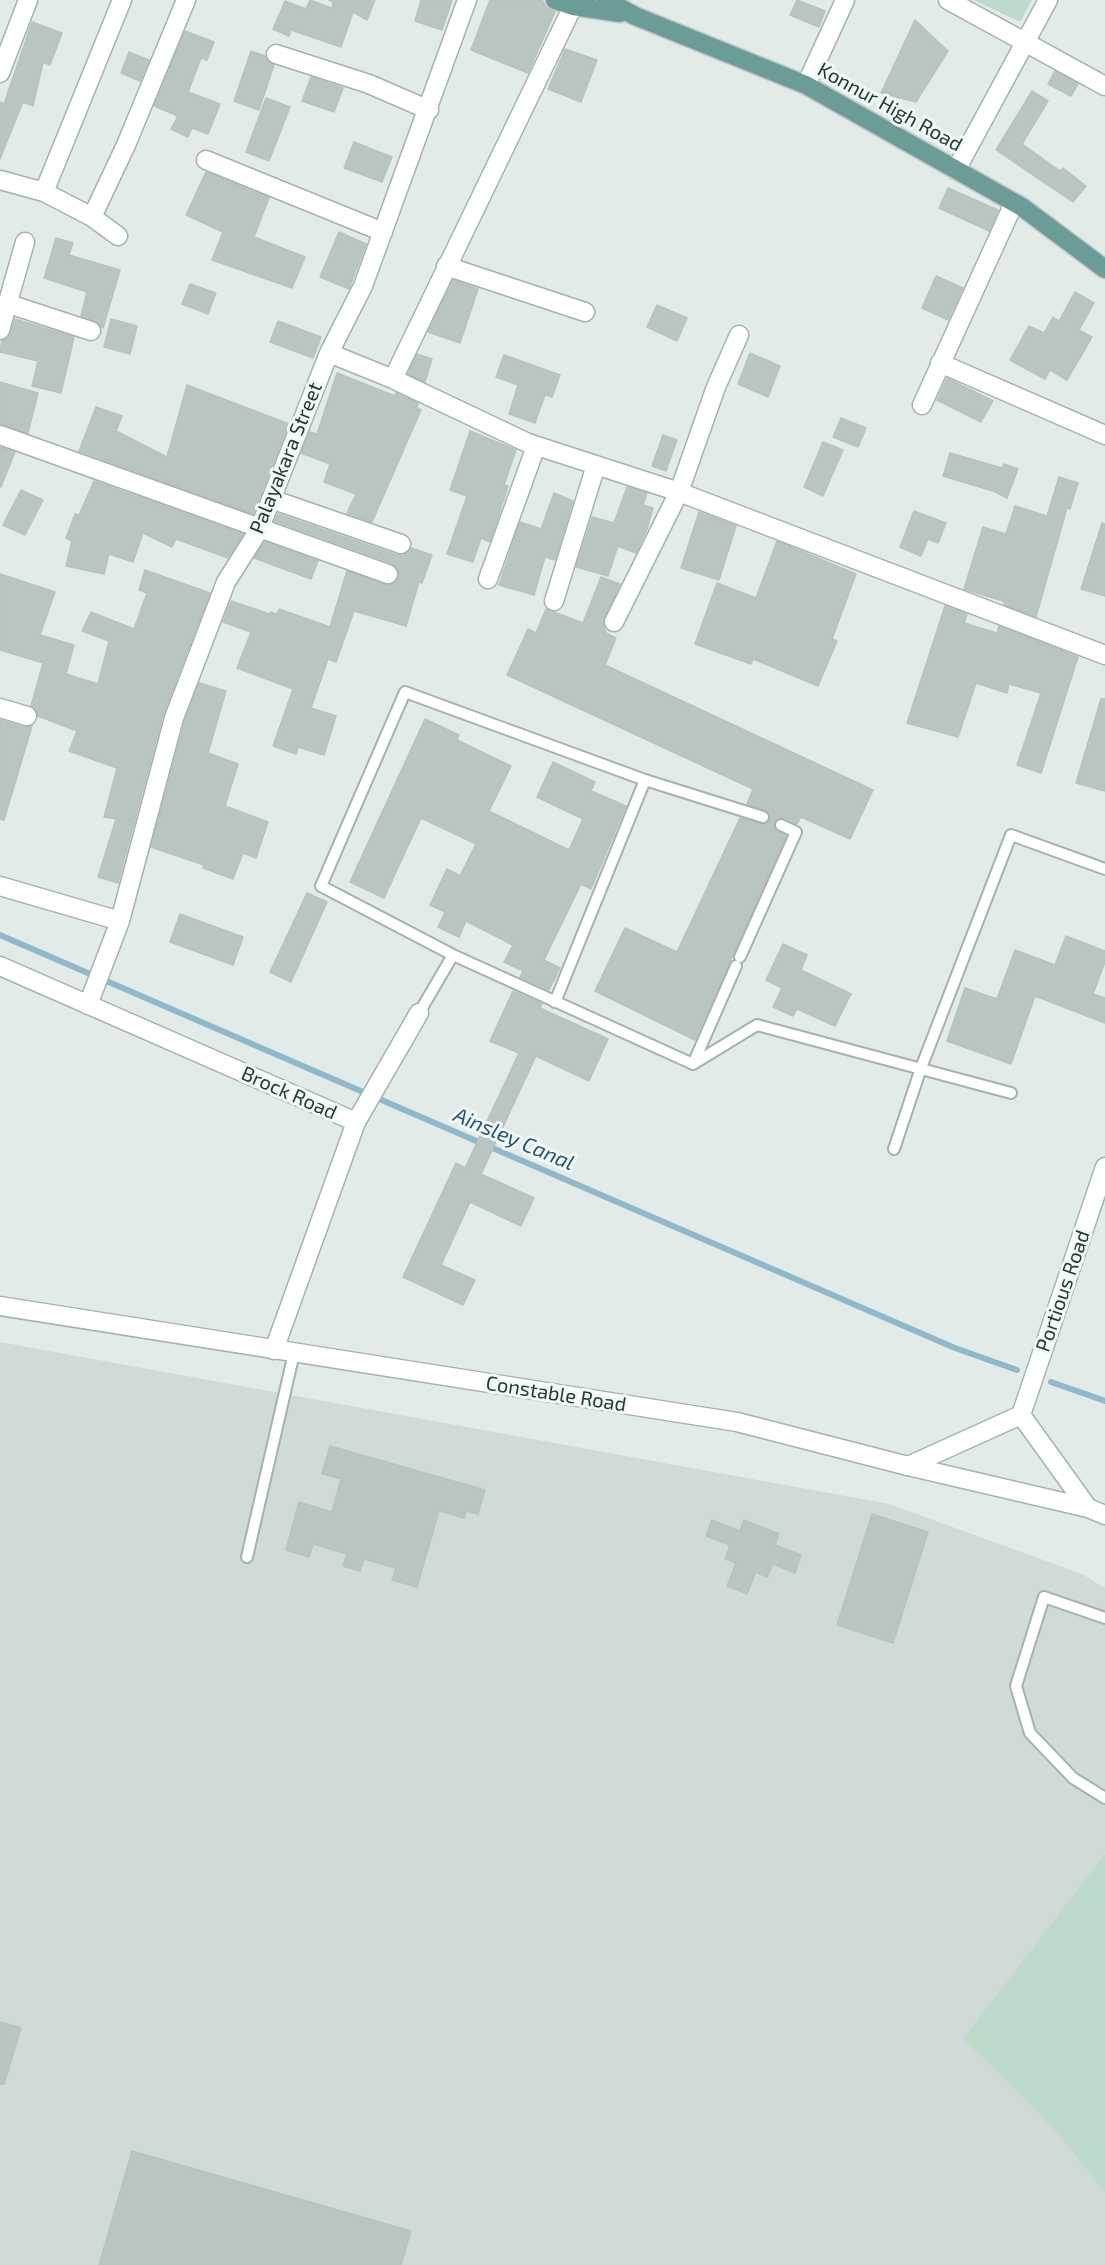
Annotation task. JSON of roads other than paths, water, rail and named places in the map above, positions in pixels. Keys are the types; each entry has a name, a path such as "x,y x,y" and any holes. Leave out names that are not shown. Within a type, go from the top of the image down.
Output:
{"main road":[{"name":"Konnur High Road","path":"555,0 573,6 635,15"},
{"name":"Konnur High Road","path":"606,0 635,15 806,85 1014,203 1105,269"}],"street":[{"path":"0,73 28,0"},
{"path":"44,192 122,0"},
{"path":"92,217 126,145 186,0"},
{"name":"Palayakara Street","path":"88,1005 120,921 174,718 226,582 259,530 329,353 363,286 429,110 467,0"},
{"path":"806,85 845,0"},
{"path":"948,0 1105,86"},
{"path":"956,170 1048,0"},
{"path":"393,379 573,6"},
{"path":"276,54 369,84 429,110"},
{"path":"206,160 384,232"},
{"path":"0,180 44,192 92,217 118,236"},
{"path":"922,405 1014,203"},
{"path":"0,330 25,242"},
{"path":"446,266 585,312"},
{"path":"9,304 91,331"},
{"path":"614,622 679,492 716,387 739,334"},
{"path":"329,353 393,379 536,446 679,492 1105,656"},
{"path":"940,363 1105,435"},
{"path":"0,435 259,530 388,574"},
{"path":"488,579 536,446"},
{"path":"554,601 596,465"},
{"path":"272,499 401,544"},
{"path":"0,708 27,716"},
{"path":"0,886 120,921"},
{"name":"Brock Road","path":"0,966 356,1122 274,1350"},
{"path":"356,1122 419,1013"},
{"name":"Portious Road","path":"1021,1415 1105,1167"},
{"name":"Constable Road","path":"0,1306 737,1422 1105,1515"},
{"path":"908,1466 1021,1415 1088,1509"}],"lane":[{"path":"693,1064 453,955 321,886 405,692 645,780 763,817"},
{"path":"555,1002 645,780"},
{"path":"693,1064 796,832 781,825"},
{"path":"894,1149 921,1068 1011,835 1105,869"},
{"path":"419,1013 453,955"},
{"path":"693,1064 757,1025 1011,1093"},
{"path":"247,1557 294,1353"},
{"path":"1105,1618 1044,1597 1016,1686 1030,1733 1073,1778 1105,1798"}],"waterway":[{"name":"Ainsley Canal","path":"0,935 955,1348 1017,1370"},
{"name":"Ainsley Canal","path":"1051,1382 1105,1401"}]}
